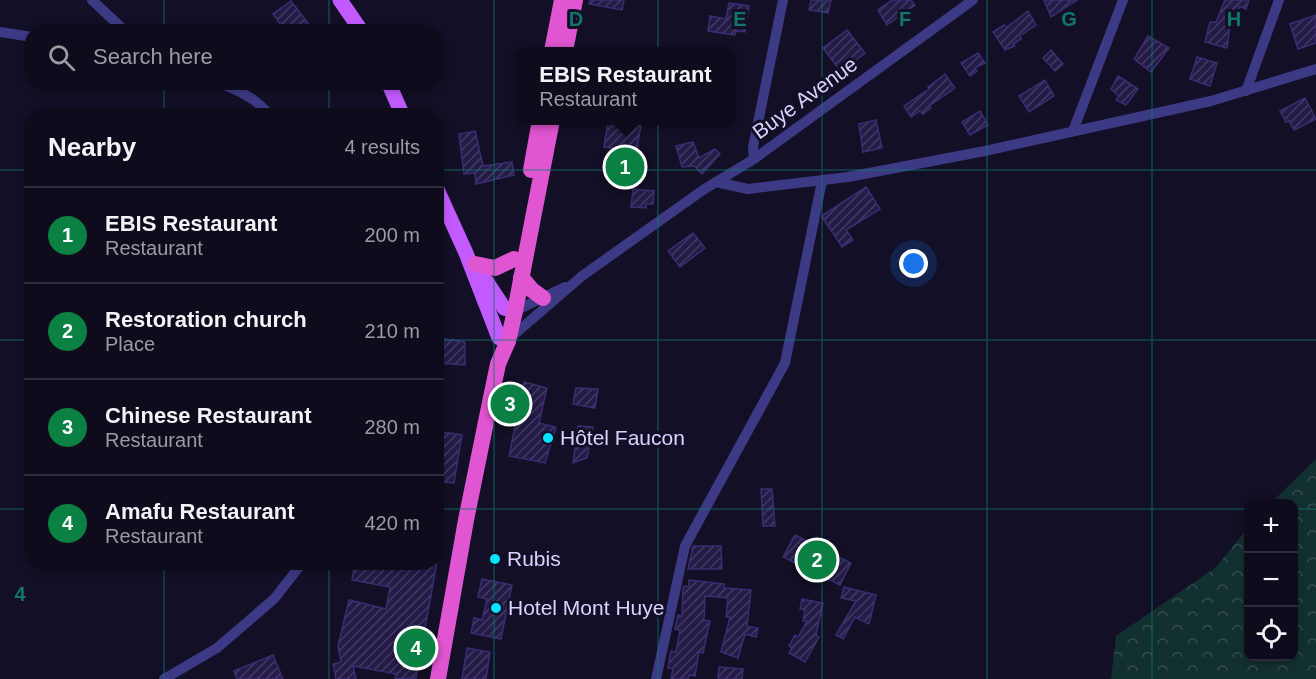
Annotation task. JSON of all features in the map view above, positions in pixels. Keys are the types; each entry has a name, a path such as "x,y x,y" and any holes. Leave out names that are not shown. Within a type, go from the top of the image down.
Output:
{"highway":[{"path":"553,47 562,0"},
{"path":"566,47 575,0"},
{"path":"438,679 466,520 498,364 510,310 521,277 539,125"},
{"path":"510,310 514,259 551,125"},
{"path":"471,259 495,268 514,259"},
{"path":"521,277 532,290 543,298"}],"main road":[{"path":"340,0 356,24"},
{"path":"392,90 399,108"},
{"path":"444,204 471,259 503,340"},
{"path":"471,259 510,310"}],"street":[{"path":"92,0 118,24"},
{"path":"754,159 753,147 783,0"},
{"name":"Buye Avenue","path":"510,310 568,287 716,182 754,159 974,0"},
{"path":"1073,131 1123,0"},
{"path":"1246,91 1278,0"},
{"path":"0,32 24,36"},
{"path":"716,182 748,189 822,181 985,151 1211,101 1316,69"},
{"path":"235,90 250,96 264,108"},
{"path":"656,679 685,546 785,363 822,181"},
{"name":"Buye Avenue","path":"503,340 568,287"},
{"path":"164,679 217,648 274,599 297,570"}],"green space":[{"path":"1316,459 1316,679 1111,679 1116,636 1215,568 1244,533 1244,661 1298,661 1298,499 1275,499"}],"building":[{"path":"590,0 624,0 622,10 589,4"},
{"path":"811,0 831,0 828,13 809,10"},
{"path":"892,0 911,0 915,5 887,25 878,10"},
{"path":"1044,0 1077,0 1051,17"},
{"path":"1225,0 1249,0 1246,9 1239,6 1238,25 1230,24 1227,48 1205,42 1210,22 1216,22"},
{"path":"291,1 308,23 280,24 273,14"},
{"path":"729,3 749,6 745,32 736,31 735,35 708,31 710,16 726,19"},
{"path":"1028,11 1036,25 1020,36 1021,39 1013,44 1015,46 1005,50 993,32 1004,25 1007,27"},
{"path":"1316,15 1316,43 1298,49 1290,24"},
{"path":"847,30 865,53 841,72 823,48"},
{"path":"1148,36 1169,48 1151,72 1134,59"},
{"path":"1051,50 1063,64 1055,71 1043,58"},
{"path":"978,53 985,63 975,68 977,71 970,76 961,63"},
{"path":"1197,57 1217,63 1210,86 1190,79"},
{"path":"945,74 955,88 929,106 931,108 923,114 920,111 911,117 904,106 929,89 928,87"},
{"path":"1118,76 1138,89 1126,105 1116,100 1119,96 1111,89"},
{"path":"1045,80 1054,96 1029,112 1019,96"},
{"path":"1305,98 1316,119 1294,130 1280,111"},
{"path":"980,111 988,125 970,135 962,122"},
{"path":"876,120 882,148 863,152 859,124"},
{"path":"607,125 641,125 636,152 604,147"},
{"path":"475,131 483,166 512,162 514,175 476,184 475,173 464,174 459,134"},
{"path":"693,142 699,158 715,149 720,154 702,174 694,166 682,167 676,146"},
{"path":"866,187 880,209 846,230 853,240 842,247 822,217"},
{"path":"633,189 654,191 653,204 646,204 646,208 631,207"},
{"path":"693,233 705,248 680,267 668,251"},
{"path":"444,339 465,342 465,365 444,364"},
{"path":"524,382 547,388 539,423 556,427 545,463 509,456"},
{"path":"576,388 598,389 595,408 573,404"},
{"path":"578,426 593,427 587,458 573,463"},
{"path":"444,432 462,435 454,483 444,482"},
{"path":"761,489 772,489 775,526 763,526"},
{"path":"795,535 851,563 840,585 783,557"},
{"path":"693,546 721,546 722,569 688,569"},
{"path":"354,570 436,570 416,678 395,679 396,674 353,666 356,679 336,679 333,664 341,662 338,646 349,600 386,609 390,587 352,580"},
{"name":"Hotel Mont Huye","path":"482,579 512,585 501,639 471,633 474,618 482,620 487,599 478,597"},
{"path":"689,580 724,584 724,588 751,590 747,626 758,628 756,637 745,634 738,658 721,652 730,617 726,617 728,598 705,596 704,620 710,621 703,653 699,652 695,676 689,675 688,679 671,679 673,669 668,668 671,651 676,652 680,630 675,629 678,615 682,616 683,588 684,586 689,587"},
{"path":"844,587 876,595 869,624 855,617 843,639 836,635 856,601 841,598"},
{"path":"802,599 823,603 816,635 819,637 805,662 789,653 792,648 789,646 795,635 798,637 807,621 803,621 805,610 800,609"},
{"path":"467,648 490,652 486,679 462,679"},
{"path":"273,655 283,679 237,679 234,671"},
{"path":"719,667 743,669 742,679 718,679"}],"place":[{"name":"EBIS Restaurant","path":"625,167"},
{"name":"Chinese Restaurant","path":"510,404"},
{"name":"Hôtel Faucon","path":"548,438"},
{"name":"Rubis","path":"495,559"},
{"name":"Restoration church","path":"817,560"},
{"name":"Hotel Mont Huye","path":"496,608"},
{"name":"Amafu Restaurant","path":"416,648"}]}
